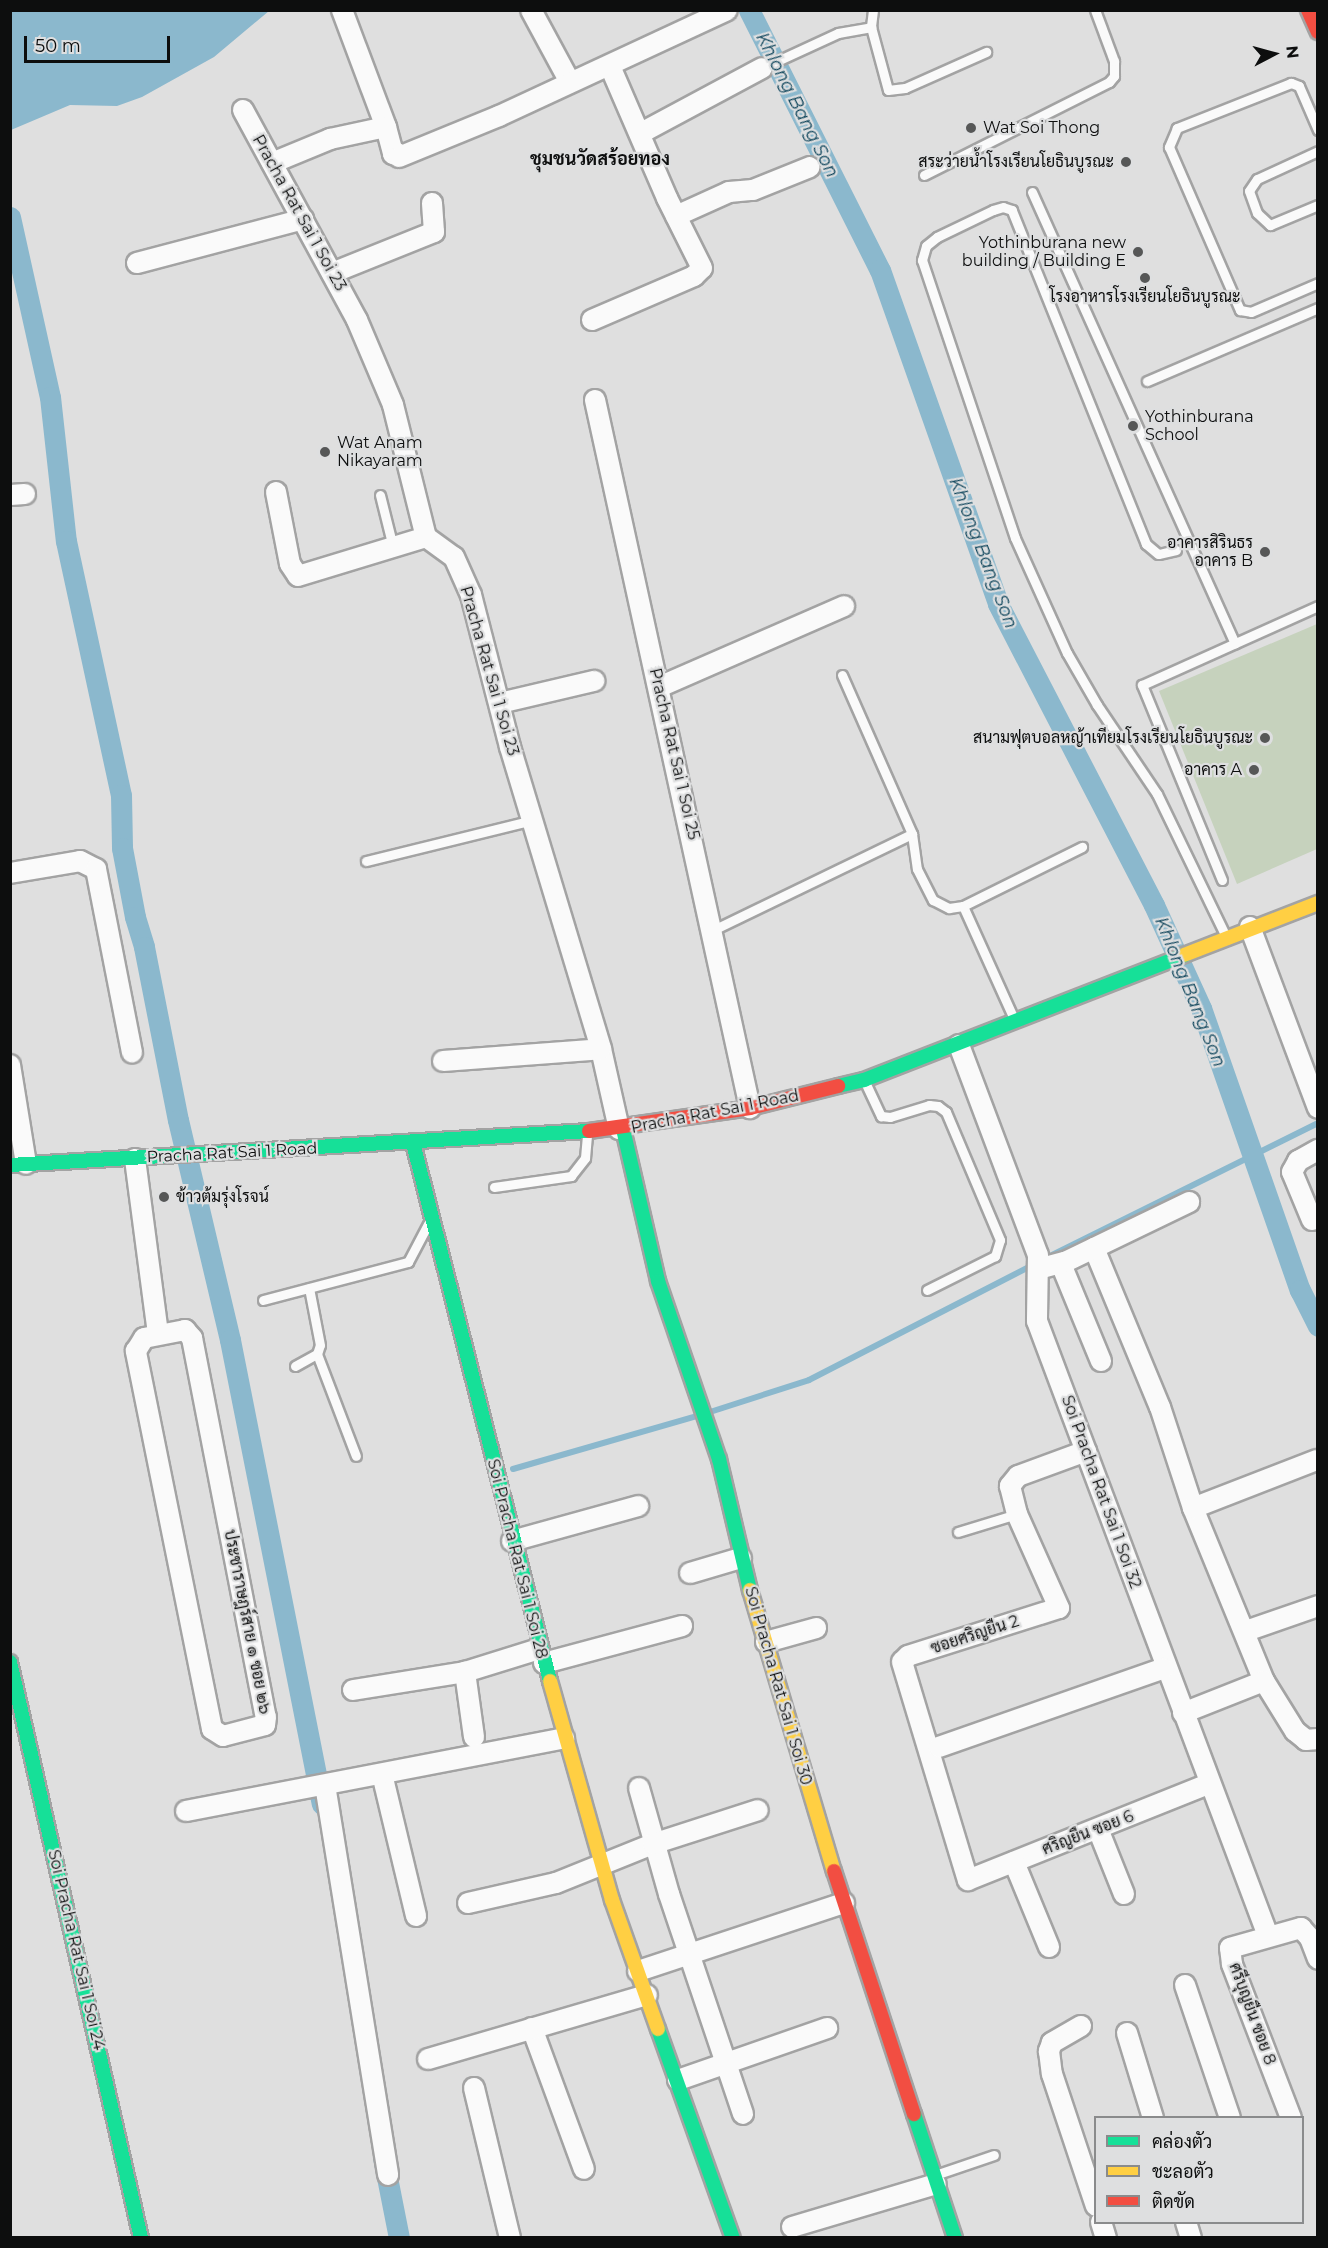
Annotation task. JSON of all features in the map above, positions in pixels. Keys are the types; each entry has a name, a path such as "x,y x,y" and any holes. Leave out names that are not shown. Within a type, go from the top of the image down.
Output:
{"street":[{"path":"342,10 386,127 393,154 397,153 399,157 610,66 727,10"},
{"path":"531,10 570,82"},
{"path":"1308,10 1317,32"},
{"path":"592,320 701,271 642,133 610,66"},
{"path":"642,133 762,68"},
{"name":"Pracha Rat Sai 1 Soi 23","path":"243,110 332,273 393,405 426,537 454,557 471,595 533,820 601,1049 621,1129"},
{"path":"272,163 330,139 386,127"},
{"path":"676,216 729,192 753,190 810,168"},
{"path":"332,273 434,232 432,203"},
{"path":"137,263 303,219"},
{"name":"Pracha Rat Sai 1 Soi 25","path":"595,400 713,930 750,1108"},
{"path":"276,492 290,564 298,576 426,537"},
{"path":"659,687 844,606"},
{"path":"500,704 594,681"},
{"path":"10,873 80,861 96,869 132,1052"},
{"name":"Pracha Rat Sai 1 Road","path":"18,1164 587,1132 621,1129 750,1108 864,1080 959,1045 1316,902"},
{"path":"1250,927 1317,1108"},
{"name":"Soi Pracha Rat Sai 1 Soi 32","path":"959,1045 1038,1264 1034,1305 1037,1321 1164,1668 1268,1936"},
{"path":"443,1061 601,1049"},
{"path":"10,1065 18,1164"},
{"name":"Soi Pracha Rat Sai 1 Soi 30","path":"621,1129 658,1281 708,1429 741,1558 844,1903 955,2238"},
{"name":"Soi Pracha Rat Sai 1 Soi 28","path":"413,1143 541,1656 600,1864 734,2238"},
{"path":"1312,1220 1293,1172 1298,1161 1317,1150"},
{"path":"135,1159 158,1333"},
{"path":"1038,1264 1061,1263 1189,1203"},
{"path":"1094,1248 1160,1407 1193,1508 1246,1631 1264,1681 1294,1731 1306,1740 1317,1739"},
{"path":"1061,1263 1101,1361"},
{"name":"ประชาราษฎร์สาย ๑ ซอย ๒๖","path":"185,1330 192,1338 266,1717 265,1725 223,1736 212,1729 136,1351 144,1338 158,1333 185,1330"},
{"name":"ซอยศริญยืน 2","path":"968,1880 902,1662 908,1656 1059,1608 1017,1514 1011,1480 1086,1451"},
{"path":"1193,1508 1317,1460"},
{"path":"512,1540 638,1506"},
{"path":"690,1573 741,1558"},
{"path":"1246,1631 1317,1606"},
{"path":"352,1690 465,1672 682,1626"},
{"path":"766,1642 816,1628"},
{"name":"Soi Pracha Rat Sai 1 Soi 24","path":"10,1662 141,2238"},
{"path":"939,1747 1164,1668"},
{"path":"465,1672 474,1737"},
{"path":"1183,1713 1264,1681"},
{"path":"186,1811 564,1738"},
{"path":"382,1774 416,1916"},
{"name":"ศริญยืน ซอย 6","path":"968,1880 1098,1830 1208,1784"},
{"path":"317,1786 388,2175"},
{"path":"639,1788 653,1844 743,2114"},
{"path":"468,1903 556,1883 653,1844 758,1810"},
{"path":"1098,1830 1124,1894"},
{"path":"1014,1862 1048,1947"},
{"path":"638,1971 844,1903"},
{"path":"1268,1936 1301,1928 1310,1938 1317,1959"},
{"name":"ศรีบุญยืน ซอย 8","path":"1268,1936 1230,1948 1230,1955 1290,2116"},
{"path":"1185,1985 1229,2116"},
{"path":"428,2059 646,1995"},
{"path":"1081,2026 1052,2043 1049,2052 1052,2074 1094,2203"},
{"path":"532,2028 584,2169"},
{"path":"678,2080 726,2061 827,2028"},
{"path":"1126,2033 1152,2116"},
{"path":"474,2088 510,2238"},
{"path":"792,2227 934,2180"}],"lane":[{"path":"873,10 871,27 888,90 905,88 986,52"},
{"path":"924,175 1109,82 1114,76 1114,61 1095,10"},
{"path":"762,68 838,33 871,27"},
{"path":"1317,130 1299,86 1291,83 1177,128 1169,147 1240,310 1251,312 1317,282"},
{"path":"1317,151 1257,179 1249,191 1257,213 1270,225 1317,205"},
{"path":"1032,192 1235,644"},
{"path":"1176,550 1158,554 1146,544 1012,210 1003,207 993,210 937,237 926,246 922,260 1015,538 1067,653 1097,705 1157,794 1226,937"},
{"path":"1147,381 1317,308"},
{"path":"380,495 393,547"},
{"path":"1222,880 1142,685 1317,606"},
{"path":"842,675 912,834 918,869 933,900 949,908 963,906 1082,847"},
{"path":"366,861 533,820"},
{"path":"713,930 912,834"},
{"path":"963,906 1016,1022"},
{"path":"864,1080 881,1116 890,1117 929,1105 939,1106 946,1112 1000,1240 995,1256 927,1290"},
{"path":"494,1187 571,1176 585,1158 587,1132"},
{"path":"263,1300 408,1262 432,1216"},
{"path":"309,1288 320,1345 317,1354 356,1455"},
{"path":"295,1366 317,1354"},
{"path":"958,1532 1017,1514"},
{"path":"934,2180 994,2155"}],"green space":[{"name":"อาคาร A","path":"1317,624 1317,849 1237,884 1159,691"}],"water":[{"path":"11,10 269,11 214,57 142,97 117,106 70,105 11,130"}],"waterway":[{"name":"Khlong Bang Son","path":"749,10 880,270 998,604 1154,905 1201,1008 1300,1290 1318,1326"},
{"path":"10,217 50,397 66,541 121,795 122,848 135,917 144,947 178,1120 230,1340 322,1804"},
{"path":"1044,1259 1318,1123"},
{"path":"710,1412 809,1380 1035,1264"},
{"path":"513,1469 697,1416"},
{"path":"383,2157 399,2238"}],"traffic: fast":[{"path":"838,1086 864,1080 1184,955"},
{"path":"623,1129 658,1281 719,1459 750,1590"},
{"path":"10,1165 589,1131"},
{"path":"413,1143 550,1681"},
{"path":"10,1662 141,2238"},
{"path":"658,2029 733,2238"},
{"path":"914,2114 955,2238"}],"traffic: slow":[{"path":"1184,955 1318,903"},
{"path":"750,1590 834,1871"},
{"path":"550,1681 612,1900 658,2029"}],"traffic: jam":[{"path":"1308,10 1318,32"},
{"path":"589,1131 750,1108 838,1086"},
{"path":"834,1871 914,2114"}],"place":[{"name":"Wat Soi Thong","path":"971,128"},
{"name":"สระว่ายนํ้าโรงเรียนโยธินบูรณะ","path":"1126,162"},
{"name":"Yothinburana new building / Building E","path":"1138,252"},
{"name":"โรงอาหารโรงเรียนโยธินบูรณะ","path":"1145,278"},
{"name":"Yothinburana School","path":"1133,426"},
{"name":"Wat Anam Nikayaram","path":"325,452"},
{"name":"อาคารสิรินธร อาคาร B","path":"1265,552"},
{"name":"สนามฟุตบอลหญ้าเทียมโรงเรียนโยธินบูรณะ","path":"1265,738"},
{"name":"อาคาร A","path":"1254,770"},
{"name":"ข้าวต้มรุ่งโรจน์","path":"164,1197"}],"district":[{"name":"ชุมชนวัดสร้อยทอง","path":"600,159"}]}
